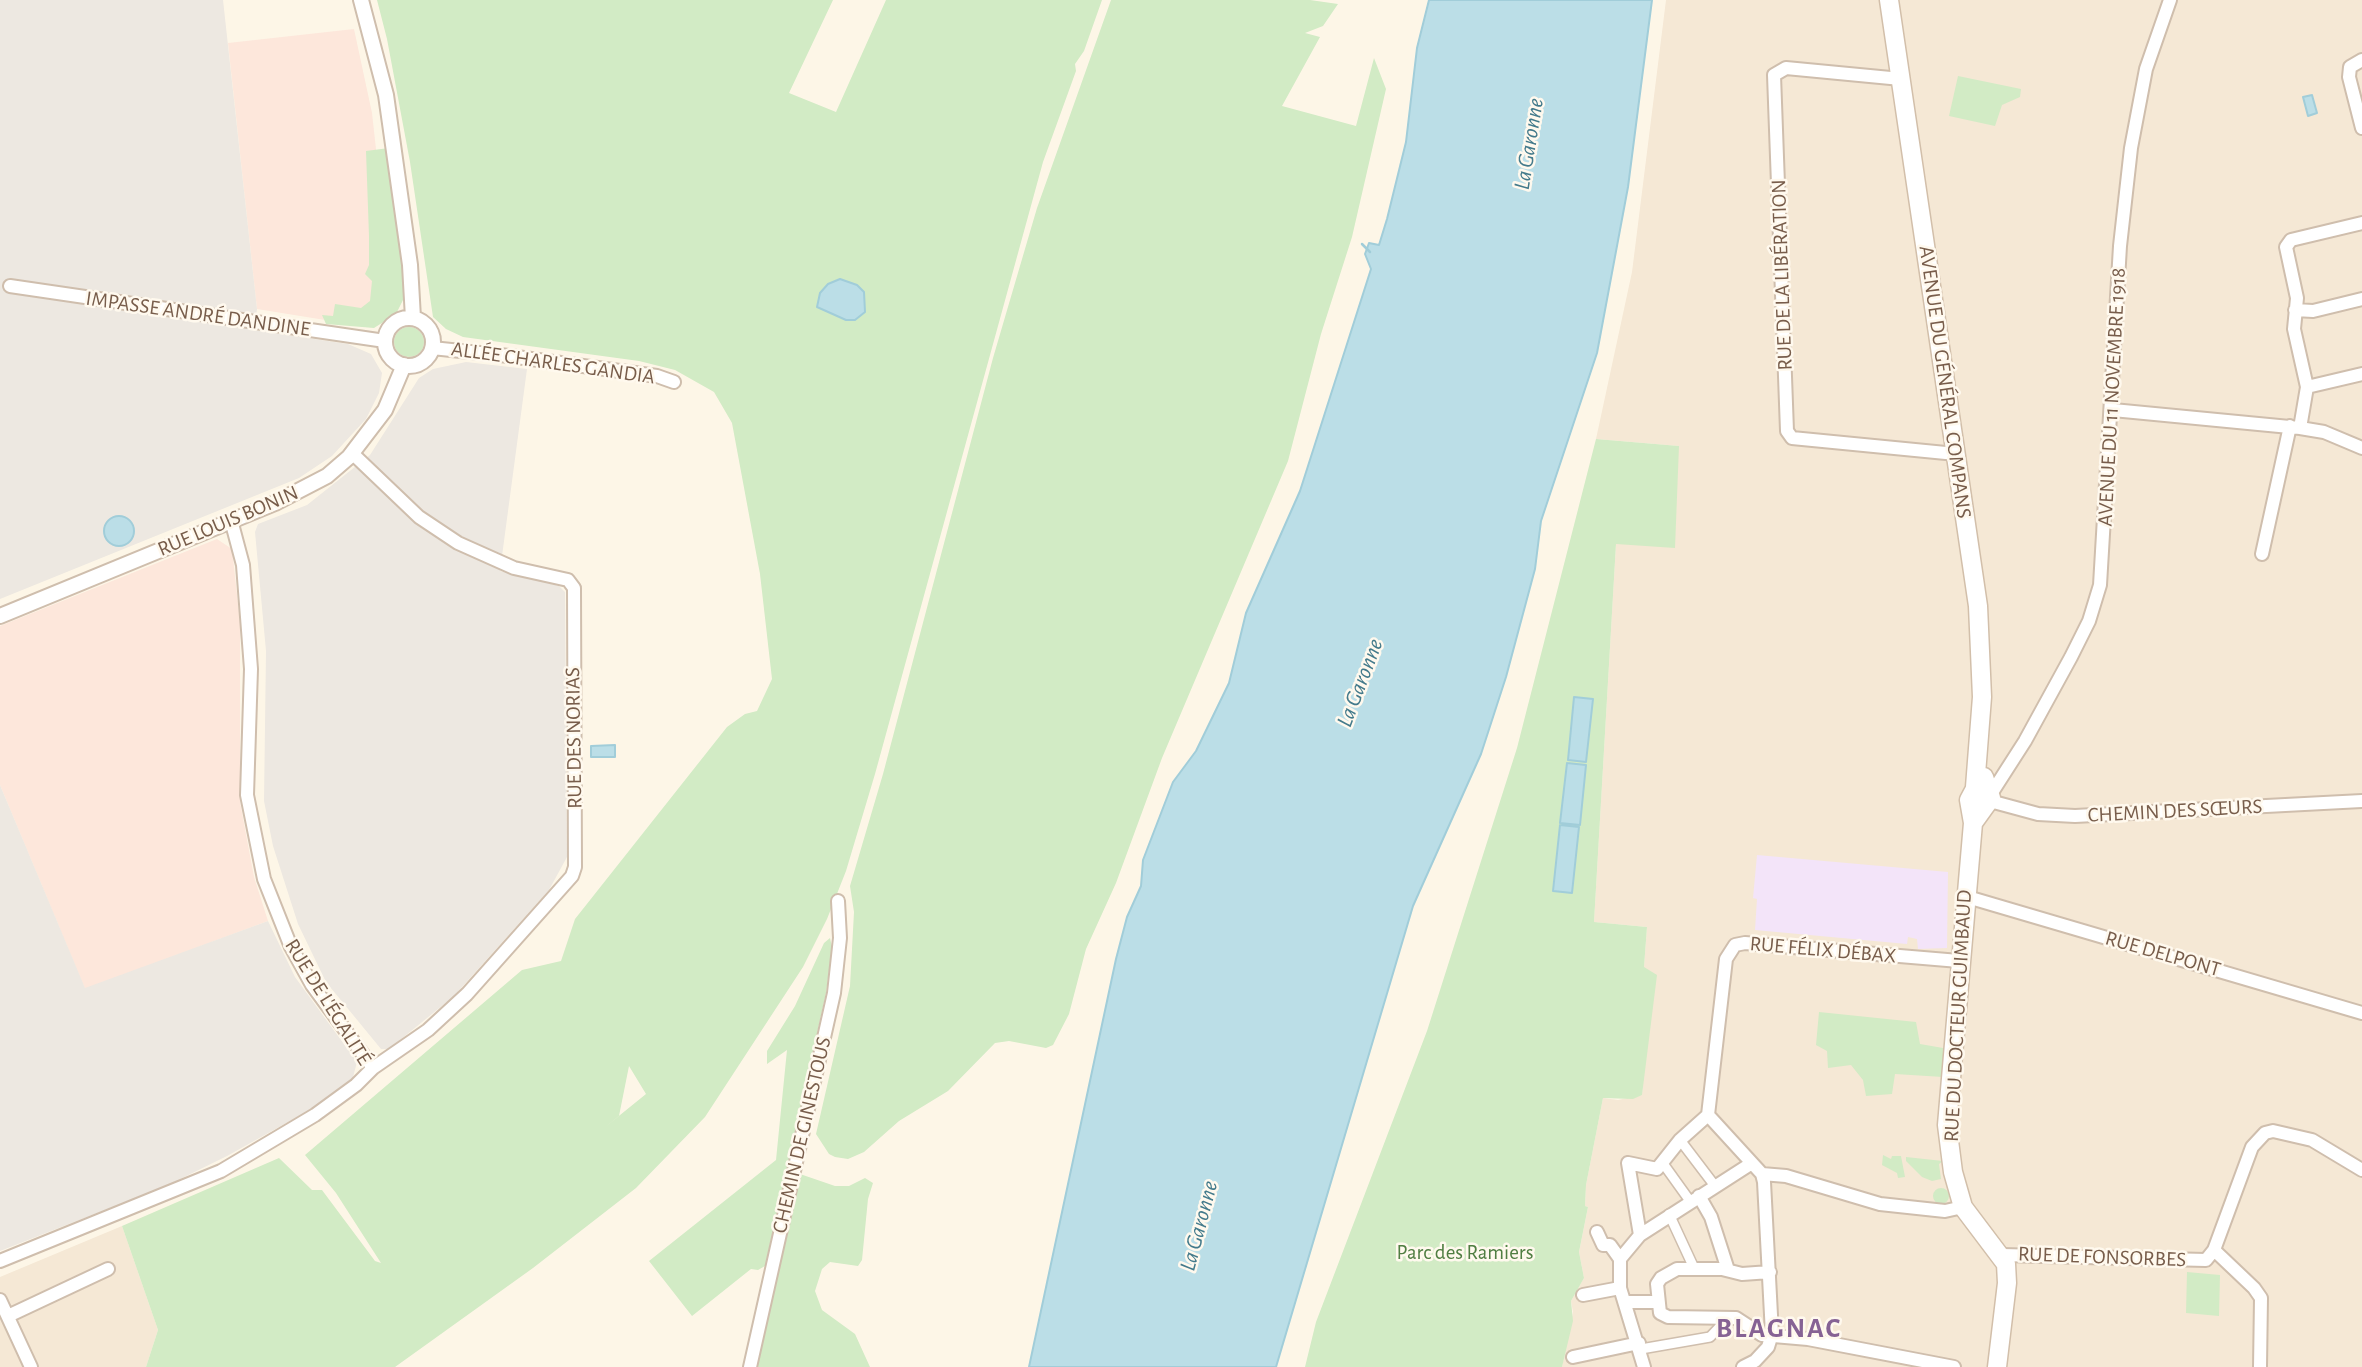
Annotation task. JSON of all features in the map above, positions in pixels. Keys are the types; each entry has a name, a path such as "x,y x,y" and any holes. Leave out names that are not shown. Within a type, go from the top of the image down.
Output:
{"main road":[{"name":"AVENUE DU GÉNÉRAL COMPANS","path":"1889,0 1981,640 1983,792"},
{"name":"RUE DU DOCTEUR GUIMBAUD","path":"1963,1207 1953,1173 1947,1125 1964,896 1983,792"},
{"path":"1963,1207 2002,1255 2007,1283 1997,1367"}],"street":[{"path":"360,0 386,95 410,265 412,318"},
{"name":"AVENUE DU 11 NOVEMBRE 1918","path":"1983,792 2025,741 2089,621 2100,585 2113,410 2120,246 2131,148 2146,69 2170,0"},
{"path":"2362,60 2350,67 2349,76 2362,128"},
{"name":"RUE DE LA LIBÉRATION","path":"1901,79 1786,68 1774,75 1787,431 1792,438 1956,454"},
{"path":"2262,554 2308,387 2294,329 2296,289 2286,252 2288,243 2362,223"},
{"name":"IMPASSE ANDRÉ DANDINE","path":"10,286 385,341"},
{"path":"2295,310 2313,311 2362,299"},
{"path":"412,318 430,330 432,348 422,362 404,365 390,357 385,341 392,325 412,318"},
{"name":"ALLÉE CHARLES GANDIA","path":"432,348 657,376 674,382"},
{"name":"RUE LOUIS BONIN","path":"0,616 303,491 327,476 352,453 385,411 404,365"},
{"path":"2308,387 2362,374"},
{"path":"2113,410 2295,427 2325,432 2362,448"},
{"name":"RUE DES NORIAS","path":"352,453 419,517 458,543 514,568 568,580 574,588 575,867 572,876 467,994 428,1030 373,1068"},
{"name":"RUE DE L'ÉGALITÉ","path":"0,1261 221,1171 316,1115 356,1085 373,1068 363,1051 334,1018 306,974 286,936 264,879 247,795 250,659 243,565 231,520"},
{"name":"CHEMIN DES SŒURS","path":"1983,792 2038,814 2075,816 2362,801"},
{"name":"RUE DELPONT","path":"1964,896 2362,1013"},
{"name":"CHEMIN DE GINESTOUS","path":"750,1367 834,993 839,937 838,901"},
{"name":"RUE FÉLIX DÉBAX","path":"1708,1115 1726,959 1731,947 1745,943 1959,961"},
{"path":"1640,1235 1628,1163 1651,1170 1657,1169 1680,1140 1708,1115 1762,1174 1772,1334 1768,1347 1755,1361 1743,1367"},
{"name":"RUE DE FONSORBES","path":"2002,1255 2206,1260 2214,1250 2252,1147 2265,1133 2282,1132 2312,1140 2362,1170"},
{"path":"1680,1140 1715,1186"},
{"path":"1662,1162 1711,1217 1728,1270"},
{"path":"1619,1259 1640,1235 1669,1214 1752,1163"},
{"path":"1762,1174 1786,1176 1880,1204 1945,1211 1963,1207"},
{"path":"1669,1214 1694,1268"},
{"path":"1597,1232 1603,1245 1610,1245 1619,1259 1620,1287 1640,1346 1644,1367"},
{"path":"2214,1250 2261,1298 2260,1367"},
{"path":"8,1316 108,1269"},
{"path":"1770,1272 1742,1274 1728,1270 1677,1269 1661,1278 1657,1284 1660,1313 1668,1317 1730,1317 1762,1335 1772,1334 1954,1367"},
{"path":"1583,1295 1620,1287"},
{"path":"0,1300 31,1367"},
{"path":"1625,1303 1657,1302"},
{"path":"1573,1357 1710,1337 1730,1317"}],"shaded area":[{"path":"0,0 223,0 257,309 254,330 348,344 371,354 382,373 379,393 366,419 332,456 299,478 0,599"},
{"path":"1666,0 2362,0 2362,1367 1562,1367 1573,1312 1571,1301 1584,1278 1579,1252 1588,1207 1585,1206 1586,1185 1603,1098 1618,1100 1642,1095 1647,927 1594,922 1616,544 1679,446 1596,439 1632,272"},
{"path":"354,29 372,113 393,302 356,325 257,309 228,43"},
{"path":"466,362 527,369 500,571 559,586 565,592 567,857 549,890 454,996 389,1049 381,1049 326,982 298,924 273,846 264,801 266,651 255,532 258,524 307,505 370,455 419,378 433,369"},
{"path":"217,539 232,549 240,622 240,802 254,877 268,921 85,989 0,785 0,626"},
{"path":"0,785 85,988 268,921 295,977 357,1062 352,1081 306,1112 227,1156 166,1186 0,1251"},
{"path":"1757,855 1948,872 1947,948 1918,949 1917,939 1908,937 1907,944 1755,930 1757,899 1753,898"},
{"path":"122,1226 158,1330 146,1367 0,1367 0,1277"}],"green space":[{"path":"377,0 833,0 789,93 836,112 886,0 1102,0 1084,51 1075,64 1076,71 1043,162 846,871 827,919 803,967 705,1117 636,1188 533,1268 395,1367 146,1367 158,1330 122,1226 279,1158 312,1190 322,1190 375,1261 381,1263 336,1193 305,1155 522,970 561,961 575,919 727,727 745,714 757,711 772,679 760,574 732,423 714,392 675,370 639,361 463,337 446,329 433,317 410,162","holes":["629,1066 646,1094 619,1116"]},
{"path":"1111,0 1310,0 1338,4 1323,26 1305,33 1320,37 1282,106 1356,126 1374,58 1386,89 1352,237 1321,334 1288,461 1162,758 1116,883 1086,949 1069,1014 1053,1045 1046,1048 1009,1041 995,1043 948,1091 899,1121 864,1152 848,1159 835,1157 829,1154 816,1134 850,986 854,912 850,886 883,774 993,358 1037,208"},
{"path":"1958,76 2021,89 2020,97 2002,105 1995,126 1949,116"},
{"path":"389,148 404,262 403,300 396,314 374,328 326,324 322,315 333,316 335,304 361,308 370,301 372,281 365,274 369,265 366,151"},
{"path":"409,327 420,331 424,342 420,353 409,357 398,353 394,342 398,331"},
{"name":"Parc des Ramiers","path":"1596,439 1679,446 1675,548 1616,544 1594,922 1647,927 1644,967 1657,975 1642,1095 1633,1099 1603,1098 1586,1185 1585,1206 1588,1207 1579,1252 1584,1278 1571,1301 1573,1321 1562,1367 1305,1367 1316,1322 1427,1031 1517,748"},
{"path":"830,938 832,947 826,993 765,1266 758,1270 751,1269 692,1316 649,1261 776,1160 787,1050 767,1064 767,1051 795,1006 824,943"},
{"path":"1819,1012 1916,1022 1920,1044 1943,1048 1943,1077 1895,1074 1892,1094 1866,1096 1863,1080 1851,1065 1828,1068 1827,1051 1816,1045"},
{"path":"1883,1155 1891,1159 1892,1156 1901,1156 1905,1177 1898,1178 1897,1173 1882,1165"},
{"path":"1906,1157 1943,1161 1939,1164 1941,1179 1932,1181 1922,1177 1906,1161"},
{"path":"800,1174 835,1186 849,1186 865,1178 873,1183 868,1199 862,1260 858,1266 830,1262 822,1269 815,1291 822,1310 855,1334 870,1367 757,1367"},
{"path":"1941,1188 1947,1190 1947,1202 1941,1204 1935,1202 1933,1196 1935,1190"},
{"path":"2187,1272 2220,1275 2219,1316 2186,1313"}],"water":[{"name":"La Garonne","path":"1429,0 1652,0 1628,187 1597,353 1541,521 1535,569 1506,677 1481,754 1413,906 1276,1367 1029,1367 1116,959 1127,917 1141,886 1143,860 1173,782 1196,751 1229,683 1246,613 1300,491 1371,269 1365,254 1369,243 1379,245 1387,219 1406,142 1417,48"},
{"path":"2312,95 2317,113 2308,116 2303,97"},
{"path":"840,279 857,285 864,292 865,312 855,320 846,320 817,307 820,293 828,284"},
{"path":"119,516 130,520 134,531 130,542 119,546 108,542 104,531 108,520"},
{"path":"1574,697 1593,699 1586,762 1568,760"},
{"path":"615,745 615,757 591,757 591,746"},
{"path":"1567,763 1586,765 1580,825 1560,823"},
{"path":"1560,825 1579,827 1572,893 1553,891"}],"waterway":[{"path":"1362,244 1370,252"}],"district":[{"name":"BLAGNAC","path":"1779,1329"}]}
